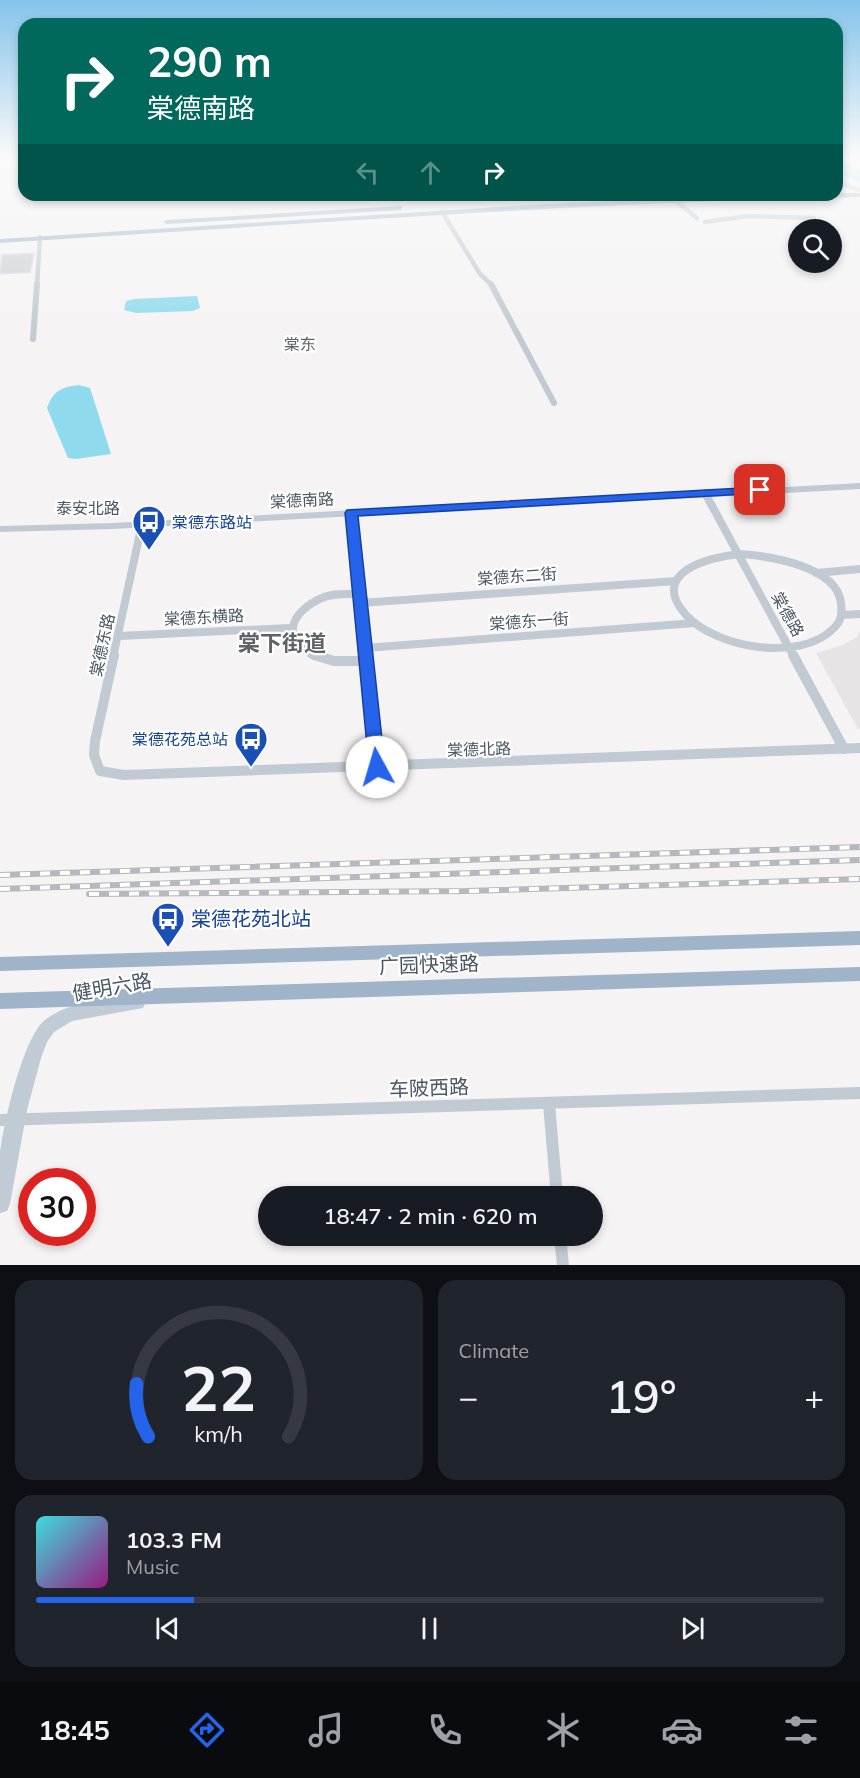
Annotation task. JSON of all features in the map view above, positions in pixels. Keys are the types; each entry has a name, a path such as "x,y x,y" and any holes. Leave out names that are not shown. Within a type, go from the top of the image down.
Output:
{"highway":[{"path":"0,232 253,217"},
{"path":"0,241 379,217"},
{"path":"115,232 172,226 162,223"},
{"name":"广园快速路","path":"0,964 860,938"},
{"name":"广园快速路","path":"0,1001 860,974"}],"main road":[{"name":"健明六路","path":"0,1204 9,1120 27,1077 38,1042 46,1028 54,1022 91,1010 191,996"}],"street":[{"path":"445,217 480,274 493,286 499,302 554,403"},
{"path":"705,222 741,217"},
{"path":"782,217 814,218"},
{"path":"33,339 40,237"},
{"name":"棠德南路","path":"142,524 860,486"},
{"name":"棠德路","path":"705,493 844,749"},
{"path":"351,513 377,767"},
{"name":"泰安北路","path":"0,524 142,524"},
{"name":"泰安北路","path":"0,529 142,524"},
{"name":"棠德东路","path":"100,771 94,754 95,741 142,524"},
{"path":"738,554 780,559 815,573 837,593 843,608 842,615 839,623 825,636 804,644 761,646 731,641 695,623 676,602 674,588 680,574 694,563 715,556 738,554"},
{"path":"815,573 860,570"},
{"name":"棠德东二街","path":"290,628 295,616 310,604 325,597 360,598 676,581"},
{"path":"842,615 860,614"},
{"name":"棠德东一街","path":"365,648 695,623"},
{"path":"290,628 292,638 306,652 324,659 366,661"},
{"name":"棠德东横路","path":"119,636 290,628"},
{"name":"棠德北路","path":"100,771 124,775 171,774 860,748"},
{"name":"车陂西路","path":"9,1120 860,1093"},
{"path":"549,1104 556,1186"},
{"path":"561,1246 563,1265"}],"shaded area":[{"path":"860,631 860,729 858,729 816,653 843,645 857,637"}],"water":[{"path":"197,296 200,308 193,311 136,313 124,310 126,301 135,299"},
{"path":"79,385 90,388 111,454 68,458 47,408 59,391"}],"building":[{"path":"34,253 30,272 0,274 2,255"}],"railway":[{"path":"0,875 860,847"},
{"path":"0,889 860,860"},
{"path":"89,894 467,891 860,879"}],"place":[{"name":"棠德东路站","path":"149,551"},
{"name":"棠德花苑总站","path":"251,768"},
{"name":"棠德花苑北站","path":"168,948"}],"district":[{"name":"棠东","path":"300,344"},
{"name":"棠下街道","path":"282,643"}],"route":[{"path":"377,767 351,513 760,490"}]}
